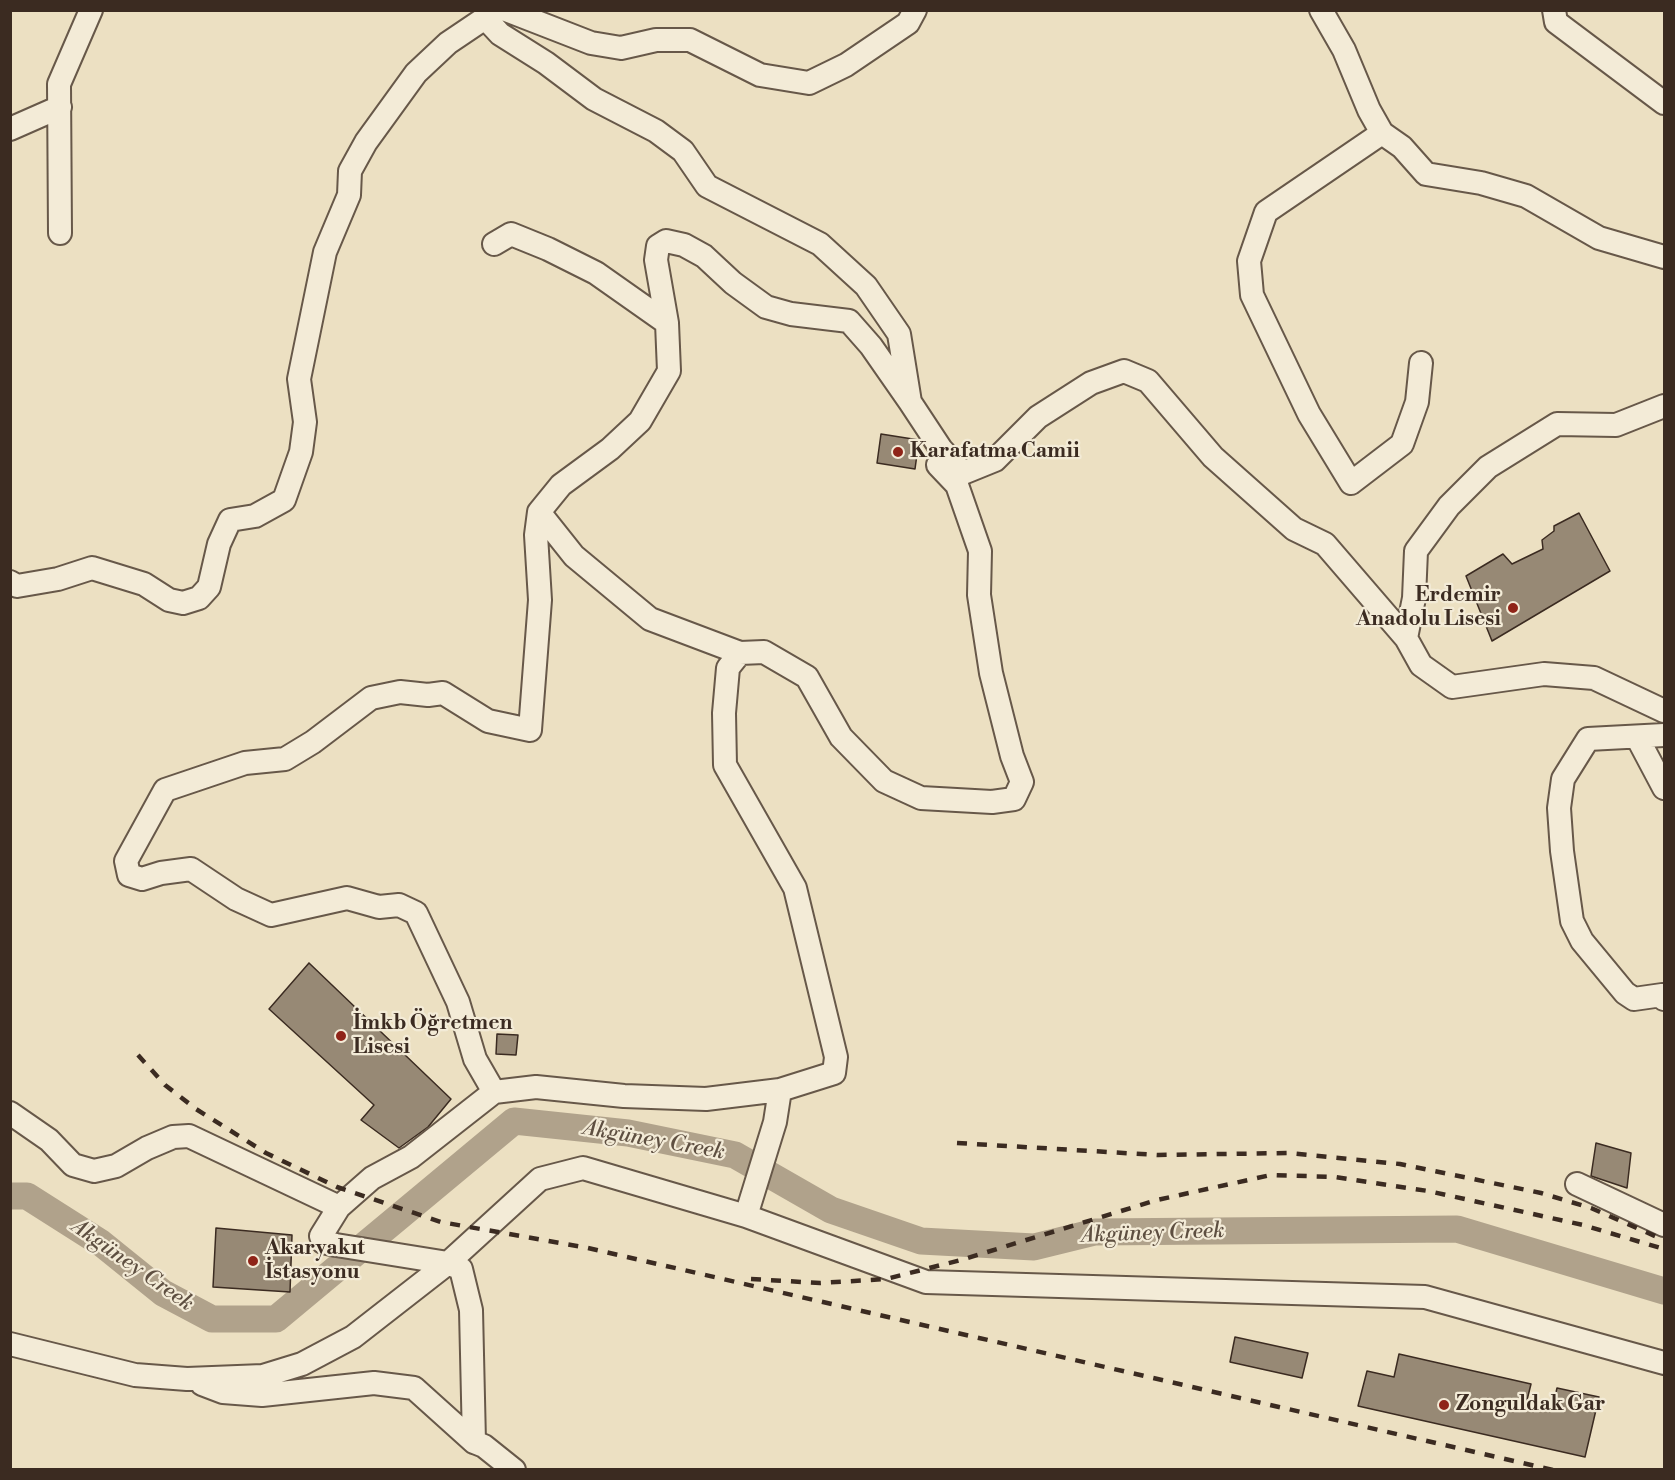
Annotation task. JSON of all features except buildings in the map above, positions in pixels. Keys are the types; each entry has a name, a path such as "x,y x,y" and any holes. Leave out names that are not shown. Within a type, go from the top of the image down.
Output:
{"street":[{"path":"60,233 59,84 91,10"},
{"path":"13,584 58,579 92,568 144,584 169,600 183,603 199,598 209,587 219,544 230,520 255,516 284,500 301,452 305,422 299,379 325,252 349,195 350,171 366,142 416,73 448,43 496,13 533,15 591,43 621,48 656,40 690,40 760,75 809,83 846,65 908,23 915,10"},
{"path":"1321,10 1344,50 1369,110 1383,133 1402,147 1426,174 1481,183 1526,196 1599,238 1665,257"},
{"path":"1554,10 1556,22 1665,103"},
{"path":"496,13 500,34 546,63 594,99 656,131 683,151 707,186 820,244 866,286 899,334 910,402"},
{"path":"10,129 60,107"},
{"path":"1383,133 1266,212 1249,261 1252,295 1309,414 1351,483 1402,444 1418,402 1421,363"},
{"path":"494,244 511,234 548,249 596,273 667,323"},
{"path":"494,1092 475,1059 458,1002 416,913 399,905 379,907 347,898 272,915 236,899 191,869 161,873 142,879 129,875 126,861 165,790 245,763 285,759 313,742 371,698 400,692 428,695 443,693 488,721 530,730 540,600 536,535 539,512 561,485 610,449 640,421 669,371 667,323 656,260 658,246 666,241 684,245 704,256 733,283 766,307 791,314 849,321 910,402 941,449 963,473 995,460 1038,417 1091,383 1124,371 1148,381 1214,457 1293,529 1325,544 1406,638 1421,665 1452,687 1544,674 1594,678 1665,711"},
{"path":"1406,638 1414,598 1416,551 1449,506 1488,467 1557,424 1616,425 1665,406"},
{"path":"539,512 574,556 650,619 740,653 764,652 807,677 841,737 884,781 921,798 992,802 1014,799 1022,782 1012,756 991,673 980,595 980,551 957,485 937,464 941,449"},
{"path":"474,1442 471,1310 460,1269 448,1263 399,1257 323,1242 321,1236 339,1207 372,1178 411,1157 494,1092 536,1087 624,1096 706,1099 780,1090 834,1073 837,1057 795,888 725,765 723,713 728,668 740,653"},
{"path":"1665,735 1588,739 1563,779 1559,808 1562,851 1572,921 1582,941 1625,993 1634,999 1662,995 1665,999"},
{"path":"1637,737 1665,788"},
{"path":"746,1216 767,1152 780,1090"},
{"path":"10,1113 49,1140 73,1165 94,1172 116,1166 172,1137 189,1136 339,1207"},
{"path":"10,1344 135,1375 187,1379 264,1376 302,1364 353,1337 448,1263 540,1179 583,1168 746,1216 926,1282 1425,1297 1665,1363"},
{"path":"1577,1184 1665,1225"},
{"path":"187,1379 222,1392 262,1395 374,1383 414,1388 474,1442 508,1467"}],"waterway":[{"name":"Akgüney Creek","path":"10,1196 27,1196 101,1243 163,1293 212,1319 276,1319 514,1121 628,1133 735,1155 831,1210 921,1241 1034,1247 1095,1232 1457,1229 1664,1291"}],"railway":[{"path":"138,1055 165,1085 196,1109 266,1153 337,1187 441,1222 588,1248 1553,1470"},
{"path":"957,1143 1158,1155 1288,1153 1400,1164 1541,1193 1591,1208 1664,1240"},
{"path":"751,1279 820,1283 886,1279 961,1260 1157,1200 1271,1175 1335,1177 1428,1191 1583,1225 1664,1249"}],"place":[{"name":"Karafatma Camii","path":"898,452"},
{"name":"Erdemir Anadolu Lisesi","path":"1513,608"},
{"name":"İmkb Öğretmen Lisesi","path":"341,1036"},
{"name":"Akaryakıt İstasyonu","path":"253,1261"},
{"name":"Zonguldak Gar","path":"1444,1405"}]}
